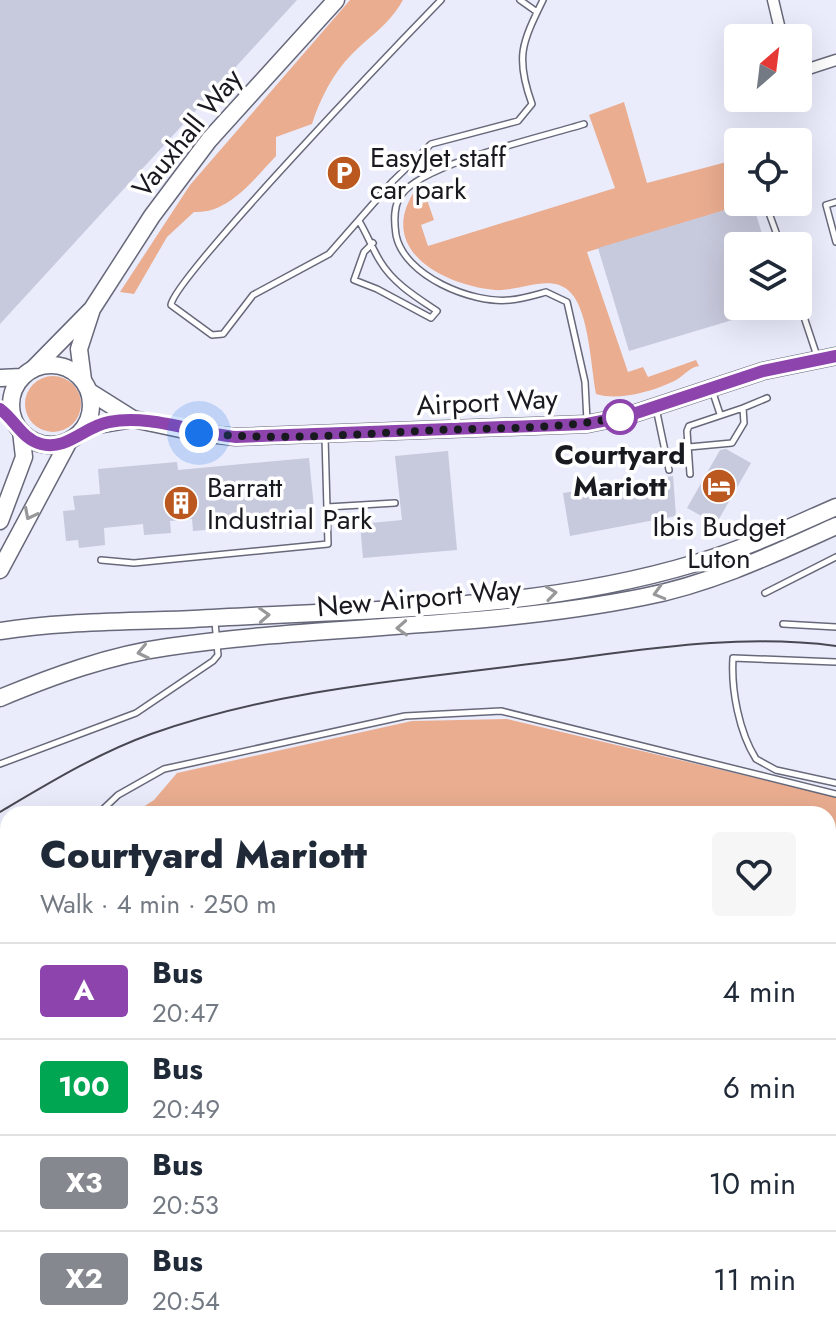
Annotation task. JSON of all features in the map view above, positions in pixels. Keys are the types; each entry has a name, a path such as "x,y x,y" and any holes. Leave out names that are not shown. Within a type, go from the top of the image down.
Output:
{"main road":[{"name":"Vauxhall Way","path":"28,373 92,309 184,171 336,0"},
{"name":"Vauxhall Way","path":"86,386 79,349 92,309"},
{"name":"Airport Way","path":"74,437 92,426 133,419 199,433 236,437 587,424 656,407 763,371 836,356"},
{"path":"0,378 55,365 66,367 86,386 91,414 74,437 0,570"},
{"path":"0,521 22,466 24,446 11,420 12,397 28,373"},
{"name":"Airport Way","path":"86,386 133,419"},
{"path":"11,420 43,444 74,437"},
{"name":"New Airport Way","path":"3,631 386,610 557,593 697,563 754,544 836,507"},
{"name":"New Airport Way","path":"0,698 137,653 216,642 443,626 563,612 647,597 728,574 836,526"}],"street":[{"path":"773,0 779,24"},
{"path":"812,68 836,60"}],"lane":[{"path":"441,0 358,85 170,303 212,335 223,334 253,295 322,259 411,161 431,144 518,121 532,104 521,73 523,52 543,0"},
{"path":"520,0 537,12"},
{"path":"584,124 426,173 402,193 395,208 394,226 405,259 423,275 457,290 509,301 546,292 567,302 585,382 587,424"},
{"path":"836,202 826,205 836,242"},
{"path":"359,221 373,243 390,276 437,311 431,318 354,280 364,252 373,243"},
{"path":"805,320 818,359"},
{"path":"712,389 720,415"},
{"path":"690,474 689,426 767,398"},
{"path":"656,407 669,470"},
{"path":"689,447 732,443 744,423 743,408"},
{"path":"101,560 134,563 328,544 325,435"},
{"path":"327,507 395,503"},
{"path":"765,593 836,557"},
{"path":"0,764 136,713 213,661 218,655 214,618"},
{"path":"783,624 836,627"},
{"path":"836,662 733,658 732,675 739,712 756,759 776,770 836,783"},
{"path":"106,806 118,795 164,769 405,716 501,711 836,794"}],"shaded area":[{"path":"350,0 403,0 386,23 339,69 323,96 312,124 276,137 276,156 250,184 218,207 194,212 167,237 134,294 120,292 190,185"},
{"path":"624,102 647,183 724,163 724,210 587,252 628,372 643,367 648,377 696,360 699,366 676,380 634,394 596,394 582,313 571,293 563,287 545,283 495,290 455,281 421,261 410,247 404,231 405,213 414,192 418,196 425,194 434,220 421,225 428,246 615,188 589,115"},
{"path":"53,376 73,384 81,404 73,424 53,432 33,424 25,404 33,384"},
{"path":"507,719 836,797 836,806 145,806 154,800 177,773 412,721"}],"building":[{"path":"0,0 297,0 0,324"},
{"path":"724,210 724,216 756,216 762,232 724,232 724,320 732,320 629,351 598,248"},
{"name":"Ibis Budget Luton","path":"726,449 751,463 716,524 687,508 720,450"},
{"path":"448,451 457,550 363,558 360,524 402,520 395,456"},
{"name":"Barratt Industrial Park","path":"309,458 314,508 288,510 289,522 271,523 270,512 228,516 229,528 193,531 192,519 170,521 171,533 144,535 143,524 104,528 105,545 79,548 78,540 66,541 63,511 75,510 73,496 100,494 98,469 177,462 178,470"},
{"path":"673,476 676,516 570,536 563,493"}],"tram line":[{"path":"10,806 74,769 151,734 248,706 297,696 396,680 690,645 763,641 836,646"}],"bus line":[{"name":"A","path":"0,409 31,440 56,445 69,441 92,426 133,419 199,433 236,437 587,424 627,416 763,371 836,356"}],"place":[{"name":"EasyJet staff car park","path":"344,173"},
{"name":"Courtyard Mariott","path":"620,417"},
{"name":"Ibis Budget Luton","path":"719,486"},
{"name":"Barratt Industrial Park","path":"181,503"}],"route":[{"path":"199,433 236,437 372,434 587,424 627,416 620,417"}]}
